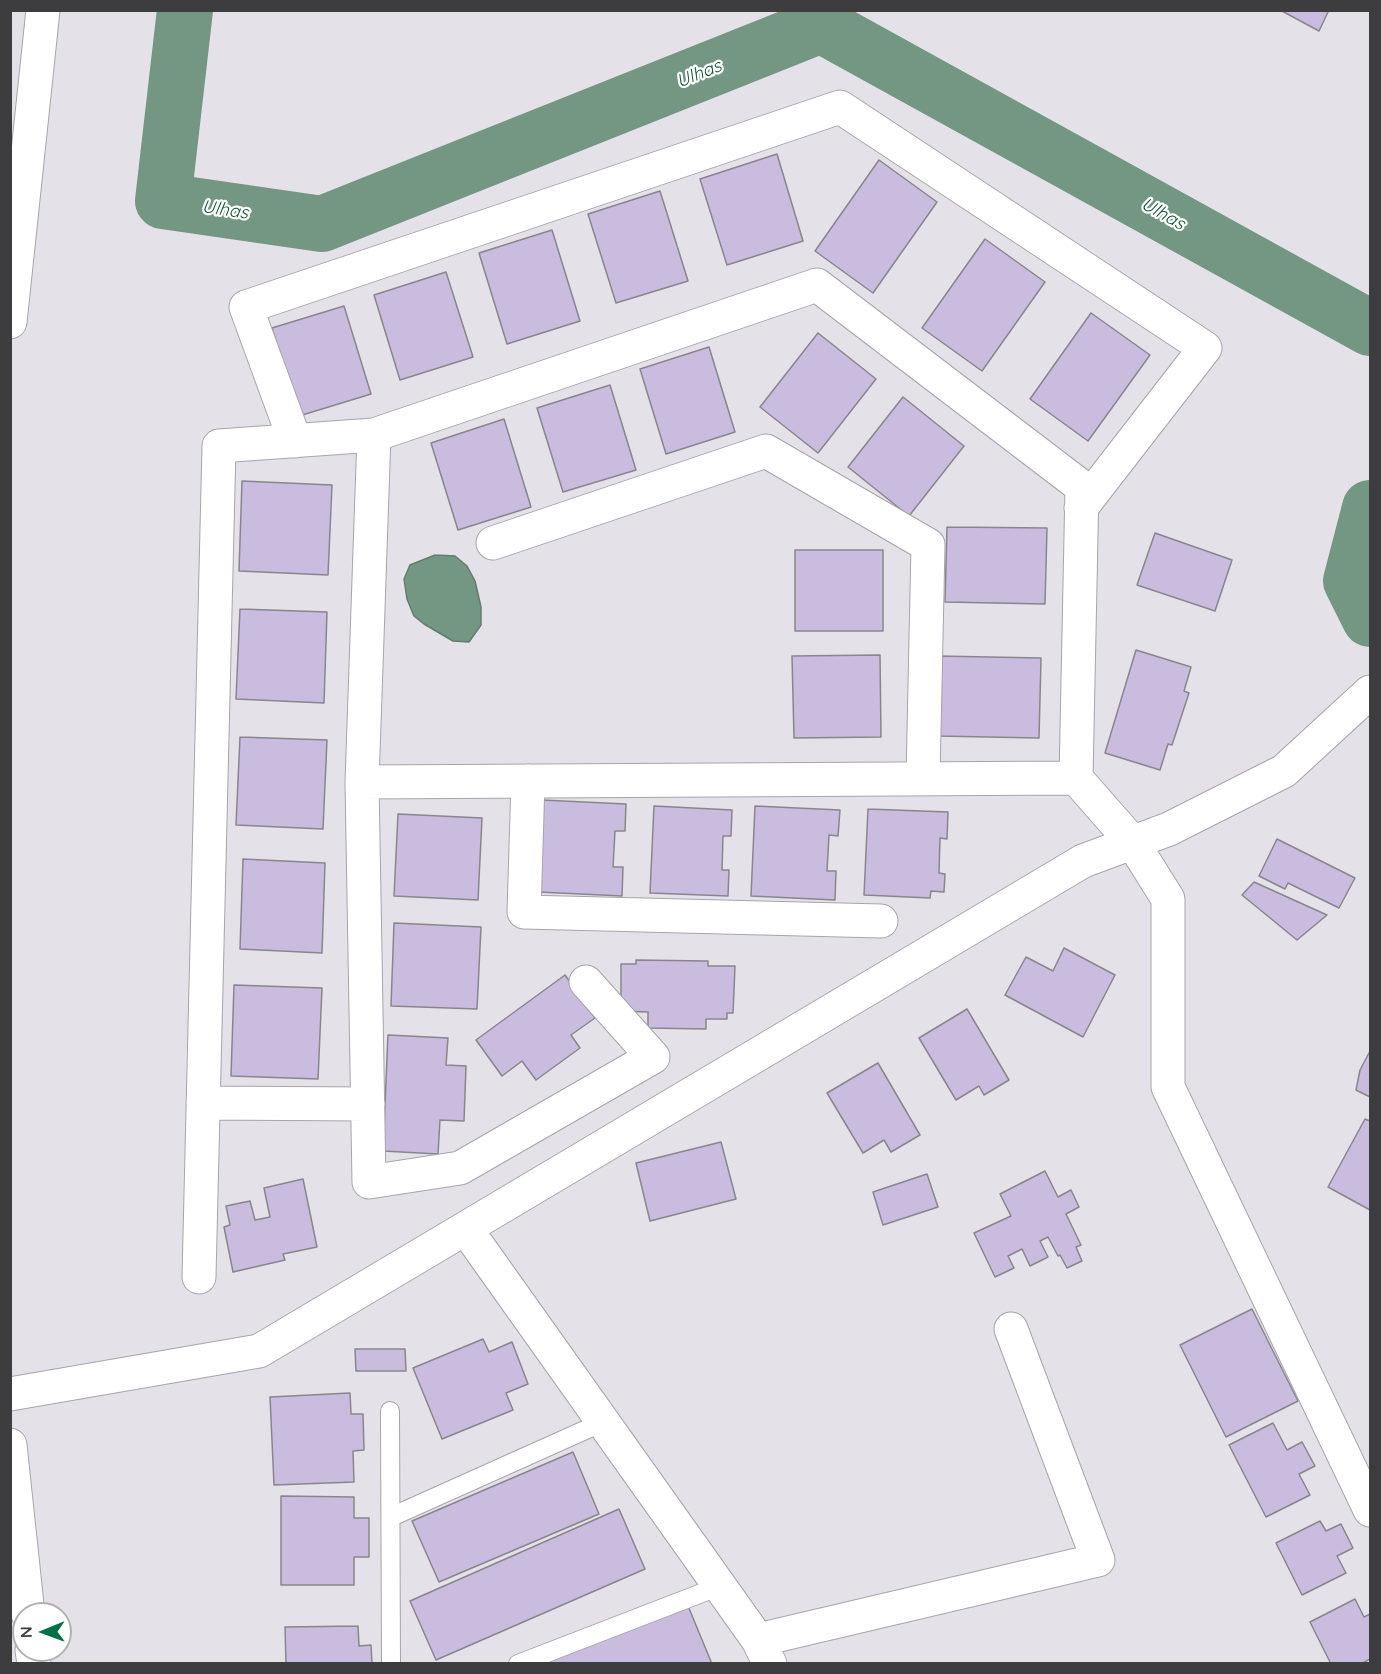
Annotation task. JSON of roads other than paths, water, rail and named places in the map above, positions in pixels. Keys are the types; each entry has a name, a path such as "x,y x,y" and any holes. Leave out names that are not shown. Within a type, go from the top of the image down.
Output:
{"main road":[{"path":"10,322 43,10"},
{"path":"295,441 246,307 840,107 1205,348 1081,508"},
{"path":"199,1277 219,446 374,435 817,285 1082,487 1077,777 1133,843 1168,899 1168,1087 1371,1510"},
{"path":"374,435 362,782 369,1182 460,1168 653,1057 586,982"},
{"path":"493,543 766,451 928,545 923,778"},
{"path":"25,1392 259,1351 1083,861 1169,829 1284,771 1371,692"},
{"path":"362,782 1077,777"},
{"path":"528,781 524,912 881,921"},
{"path":"203,1103 368,1104"},
{"path":"466,1229 720,1586 764,1652 1098,1560 1011,1329"},
{"path":"10,1445 27,1602"}],"lane":[{"path":"390,1411 391,1664"},
{"path":"390,1517 603,1422"},
{"path":"518,1664 720,1586"}],"waterway":[{"name":"Ulhas","path":"185,10 163,201 322,224 821,25 1370,328"},
{"name":"Ulhas","path":"1370,508 1351,581 1370,619"}]}
